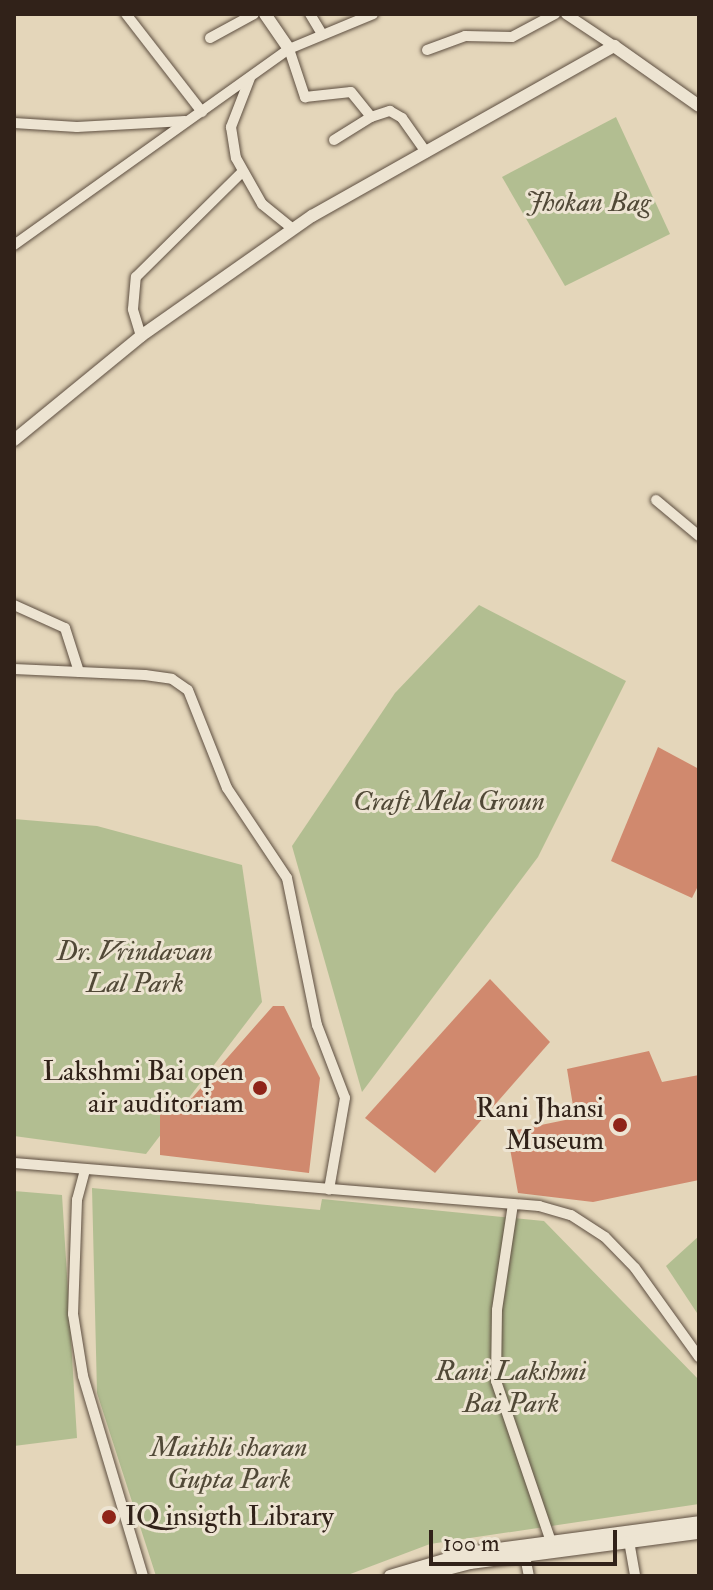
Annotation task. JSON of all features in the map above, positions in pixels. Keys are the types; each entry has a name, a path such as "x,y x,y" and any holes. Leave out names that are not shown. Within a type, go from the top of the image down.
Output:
{"street":[{"path":"126,14 202,112"},
{"path":"210,38 254,14"},
{"path":"265,14 289,49 305,97 351,92 371,117"},
{"path":"310,14 322,34"},
{"path":"14,245 289,49 373,14"},
{"path":"427,50 465,36 512,37 555,14"},
{"path":"566,14 696,101"},
{"path":"14,440 141,336 293,229 614,46"},
{"path":"250,77 231,127 242,172 262,204 293,229"},
{"path":"334,140 371,117 396,113 426,152"},
{"path":"14,123 77,127 187,121"},
{"path":"141,336 133,309 136,277 242,172"},
{"path":"656,500 699,536"},
{"path":"14,605 65,628 79,672"},
{"path":"14,669 79,672 182,683 227,788 280,862 293,898 317,1025 345,1098 329,1190"},
{"path":"14,1163 513,1204 571,1215 605,1237 635,1268 699,1357"},
{"path":"85,1170 76,1213 73,1314 83,1376 143,1576"},
{"path":"513,1204 497,1310 496,1381 551,1542"},
{"path":"421,1576 551,1542 699,1522"},
{"path":"390,1576 468,1553 524,1551 699,1533"},
{"path":"629,1541 635,1576"},
{"path":"524,1551 529,1576"}],"green space":[{"name":"Jhokan Bag","path":"616,117 670,234 565,286 502,177"},
{"name":"Craft Mela Groun","path":"479,605 626,681 538,857 362,1092 292,846 395,693"},
{"name":"Dr. Vrindavan Lal Park","path":"14,819 97,826 242,865 262,1002 146,1154 14,1136"},
{"path":"92,1188 320,1210 322,1199 544,1221 699,1380 699,1504 430,1544 345,1576 156,1576 97,1393"},
{"path":"14,1191 62,1195 77,1438 14,1446"},
{"path":"699,1236 699,1316 666,1266"}],"building":[{"path":"658,747 699,769 699,884 692,898 611,861"},
{"path":"490,979 550,1042 435,1173 365,1118"},
{"name":"Lakshmi Bai open air auditoriam","path":"273,1006 284,1006 320,1078 309,1173 160,1155 160,1110 192,1098"},
{"name":"Rani Jhansi Museum","path":"649,1051 662,1082 699,1075 699,1180 593,1202 518,1193 507,1132 575,1118 567,1069"}],"place":[{"name":"Lakshmi Bai open air auditoriam","path":"260,1088"},
{"name":"Rani Jhansi Museum","path":"620,1125"},
{"name":"IQ insigth Library","path":"109,1517"}],"park label":[{"name":"Rani Lakshmi Bai Park","path":"511,1388"},
{"name":"Maithli sharan Gupta Park","path":"229,1464"}]}
